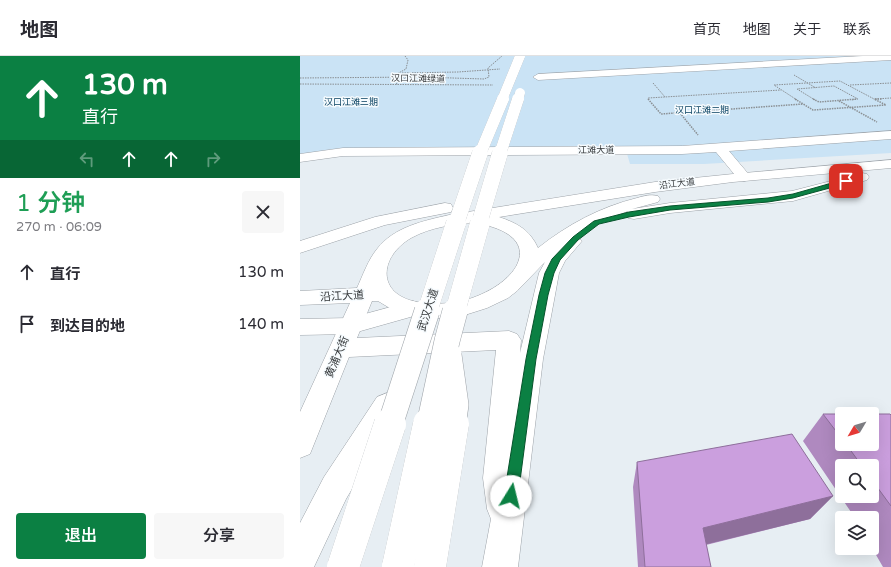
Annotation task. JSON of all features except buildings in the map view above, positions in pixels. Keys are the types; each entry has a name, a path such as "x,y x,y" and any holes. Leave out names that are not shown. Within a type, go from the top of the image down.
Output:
{"main road":[{"path":"655,61 754,56"},
{"path":"773,56 786,63"},
{"path":"398,567 447,341 493,174 528,67 639,71 786,63 837,58 891,57"},
{"path":"717,58 729,66"},
{"path":"631,62 639,71"},
{"name":"武汉大道","path":"343,567 472,174 528,67"},
{"name":"江滩大道","path":"300,158 343,152 714,148 891,135"},
{"path":"714,148 739,177"},
{"name":"沿江大道","path":"464,218 655,187 739,177 891,164"},
{"name":"沿江大道","path":"524,271 537,258 585,226 616,210 641,202 662,197 756,185 891,174"},
{"path":"500,567 531,359 544,295 550,273 562,252 576,238 585,226 650,211 759,201 793,196 867,176"},
{"path":"300,247 374,223 431,210 581,192 655,187"},
{"path":"300,261 403,230 464,218 497,221 510,226 521,234 529,247 529,254 524,271 514,283 499,294 472,305 442,310 414,309 374,294"},
{"name":"黄浦大街","path":"300,444 346,337 374,294 376,270 383,254 394,243 408,234 429,224"},
{"name":"沿江大道","path":"300,298 374,294"},
{"path":"346,337 414,309"},
{"path":"300,327 346,337 509,340 498,478 506,526"},
{"path":"430,567 456,405 447,341"},
{"path":"300,559 335,488 406,375"}],"path":[{"path":"402,73 407,68 408,63 405,56"},
{"path":"300,78 407,77 484,79 489,77 488,68 502,56"},
{"path":"390,77 402,73 458,72 503,69"},
{"path":"793,75 816,88"},
{"path":"396,85 407,77"},
{"path":"651,80 665,97"},
{"path":"840,81 848,85 886,105 813,110 774,85 840,81"},
{"path":"848,85 891,83"},
{"name":"汉口江滩绿道","path":"300,84 498,85"},
{"path":"834,86 858,100 839,101 819,102 797,89 834,86"},
{"path":"781,90 648,98 661,114 803,104"},
{"path":"875,99 891,98"},
{"path":"839,101 879,124"},
{"path":"680,112 714,148"}],"green space":[{"name":"汉口江滩二期","path":"300,56 891,56 891,153 704,164 630,164 625,147 344,148 300,155"}],"route":[{"path":"511,496 531,359 544,295 550,273 556,259 576,238 596,223 629,214 670,208 768,200 793,196 846,181"}],"park label":[{"name":"汉口江滩三期","path":"351,102"}]}
